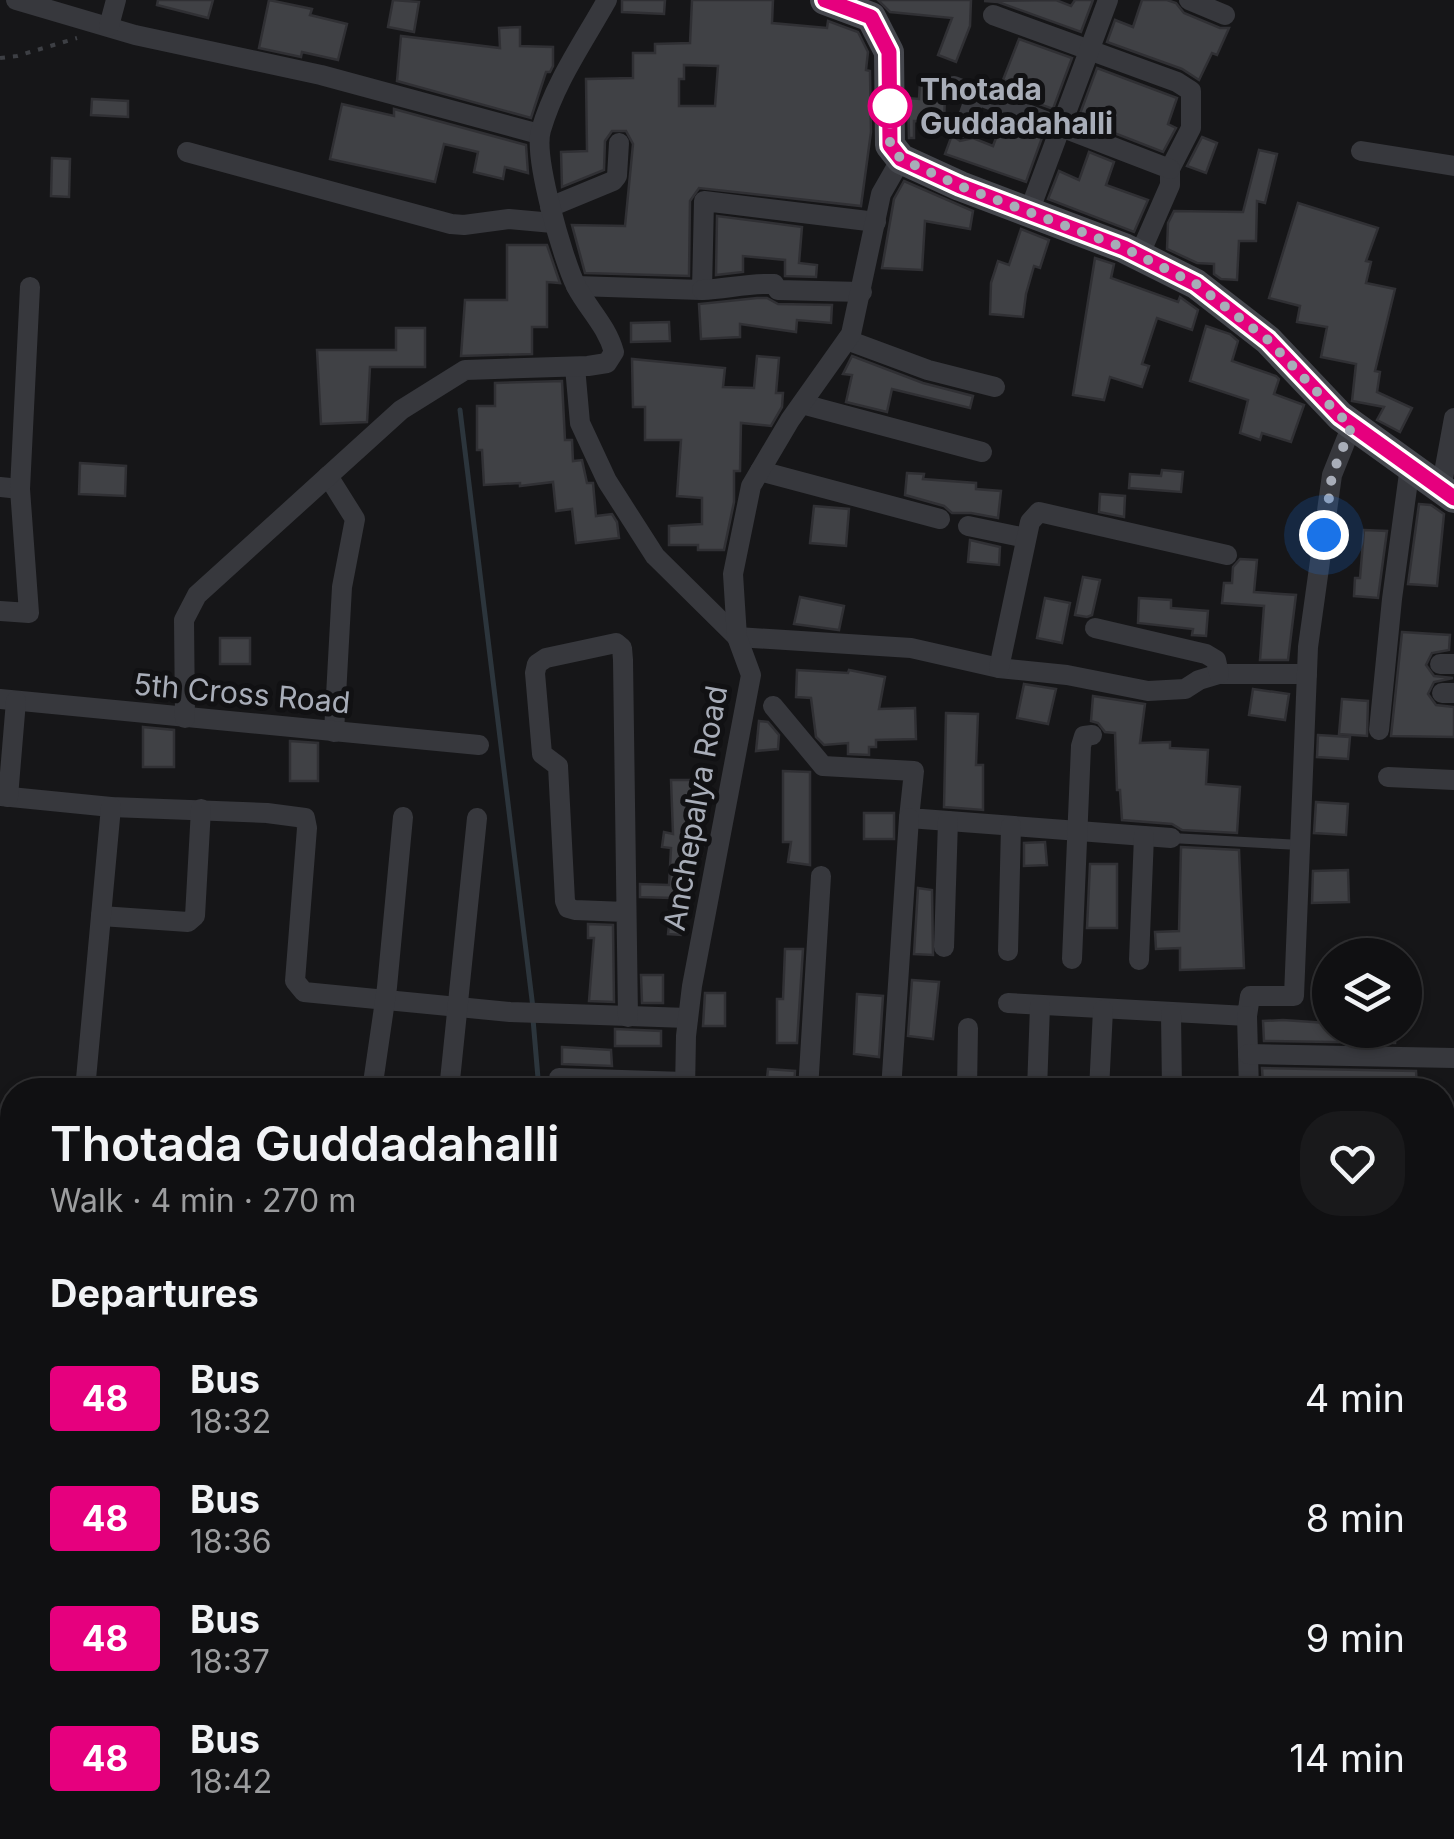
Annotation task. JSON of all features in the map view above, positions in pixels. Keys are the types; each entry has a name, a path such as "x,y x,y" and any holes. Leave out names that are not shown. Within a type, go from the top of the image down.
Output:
{"street":[{"path":"16,0 177,46 320,75 539,134"},
{"path":"110,26 116,0"},
{"path":"825,0 871,17 889,52 890,145 901,159 1139,256 1196,284 1268,340 1340,416 1447,494"},
{"path":"1029,212 1108,0"},
{"path":"1189,0 1225,15"},
{"path":"185,718 184,620 197,595 401,410 465,370 575,368 607,363 614,352 610,338 576,286 552,215 539,134 566,68 601,1"},
{"path":"993,15 1177,82 1191,92 1191,128 1170,169 1170,184 1139,256"},
{"path":"954,86 1170,169"},
{"path":"964,128 976,94"},
{"path":"187,152 464,226 552,215 618,176 620,143"},
{"path":"1361,151 1454,166"},
{"name":"Anchepalya Road","path":"684,1078 688,1018 751,675 738,637 734,574 751,486 847,340 862,292 881,194 901,159"},
{"path":"702,290 704,201 876,222"},
{"path":"576,286 702,290 774,284 778,290 862,292"},
{"path":"0,611 29,614 10,488 30,287"},
{"path":"847,340 928,370 995,387"},
{"path":"575,368 580,422 606,481 655,556 738,637 910,648 1000,668 1067,675 1148,691 1185,689 1219,674 1307,674"},
{"path":"802,404 982,452"},
{"path":"1447,494 1454,418"},
{"path":"1248,1078 1246,1016 1250,996 1294,996 1307,674 1332,475 1352,425"},
{"path":"1379,730 1410,466"},
{"path":"760,471 940,519"},
{"path":"328,476 355,519 342,587 334,732"},
{"path":"1000,668 1033,516 1046,512 1227,555"},
{"path":"968,526 1026,538"},
{"path":"1095,628 1206,654 1216,660 1219,674"},
{"path":"626,912 575,910 568,908 565,901 558,766 542,754 535,674 537,664 546,658 616,643 622,648 628,1017"},
{"path":"8,700 4,796 110,807 201,809 305,818 295,981 304,992 510,1012 688,1018"},
{"name":"5th Cross Road","path":"8,700 479,745"},
{"path":"773,706 823,766 914,771 891,1078"},
{"path":"1072,959 1082,741 1084,736 1092,735"},
{"path":"1388,777 1454,780"},
{"path":"86,1078 110,807"},
{"path":"101,916 188,922 195,916 201,809"},
{"path":"374,1078 403,817"},
{"path":"450,1078 477,818"},
{"path":"909,818 1171,838"},
{"path":"944,947 948,821"},
{"path":"1008,951 1011,826"},
{"path":"1139,960 1144,836"},
{"path":"809,1078 821,876"},
{"path":"1008,1004 1246,1016"},
{"path":"1037,1078 1040,1006"},
{"path":"1100,1078 1103,1010"},
{"path":"1171,1014 1172,1078"},
{"path":"967,1078 968,1028"},
{"path":"1248,1054 1454,1058"}],"lane":[{"path":"1171,838 1300,845"}],"path":[{"path":"0,58 110,26"}],"building":[{"path":"158,0 213,0 208,18 157,5"},
{"path":"269,0 312,9 310,15 347,24 338,60 259,48"},
{"path":"393,0 419,2 414,32 388,27"},
{"path":"622,0 665,0 664,14 622,12"},
{"path":"692,0 773,0 772,23 827,28 828,21 858,32 868,52 866,70 870,71 871,132 861,206 699,188 690,201 689,276 585,273 572,225 625,226 633,144 626,131 612,131 605,141 604,170 562,187 561,152 587,151 586,79 633,78 633,53 655,53 655,44 690,43","holes":["684,65 718,66 715,106 679,106 679,79 684,79"]},
{"path":"878,0 971,0 970,26 956,62 938,55 952,18 890,12"},
{"path":"1056,0 1071,6 1075,0 1093,0 1081,32 998,2 984,1"},
{"path":"1142,0 1167,0 1176,3 1184,13 1229,28 1217,55 1212,53 1199,80 1182,69 1107,42 1115,20 1133,27"},
{"path":"520,27 520,46 553,47 553,66 546,72 531,118 397,81 401,36 500,48 499,28"},
{"path":"1019,39 1072,58 1053,109 1012,94 1018,85 1003,80"},
{"path":"1097,68 1177,98 1168,124 1176,128 1163,152 1078,119"},
{"path":"920,82 941,83 944,122 914,121 914,138 909,138 908,98 919,99"},
{"path":"92,99 128,101 128,117 91,115"},
{"path":"342,104 394,116 394,109 526,145 528,173 505,167 503,179 474,172 478,152 444,144 435,182 330,159"},
{"path":"1003,119 1043,135 1026,182 945,154 952,135 960,141 973,138 993,146"},
{"path":"1202,137 1217,143 1206,173 1187,166"},
{"path":"1259,150 1277,154 1265,203 1257,201 1256,241 1239,241 1237,280 1221,279 1214,274 1214,264 1197,263 1167,249 1168,223 1174,211 1243,212"},
{"path":"1089,152 1114,162 1106,185 1148,200 1134,232 1048,199 1059,171 1079,180"},
{"path":"52,158 70,159 69,197 51,196"},
{"path":"904,181 973,211 970,229 925,221 922,270 882,268 894,199"},
{"path":"1298,203 1378,228 1366,261 1371,262 1366,283 1395,289 1375,371 1380,372 1377,392 1412,408 1400,432 1377,420 1384,407 1352,401 1356,364 1321,357 1327,327 1297,322 1300,306 1269,298"},
{"path":"717,216 802,227 799,263 817,265 816,277 785,276 785,260 743,256 743,272 716,275"},
{"path":"1021,229 1049,240 1040,268 1034,266 1023,317 990,314 991,283 998,261 1009,265"},
{"path":"507,245 547,245 560,283 547,282 547,327 532,327 532,354 461,356 465,300 507,300"},
{"path":"1095,258 1114,264 1111,278 1178,302 1180,297 1198,310 1192,330 1157,318 1142,364 1149,366 1142,387 1110,377 1104,400 1073,395"},
{"path":"757,298 778,304 832,305 831,323 797,320 796,332 740,324 740,337 701,339 699,304"},
{"path":"669,322 670,341 631,342 631,323"},
{"path":"1206,326 1238,341 1232,361 1276,376 1279,379 1274,394 1304,405 1291,442 1262,433 1260,440 1240,433 1248,400 1190,381"},
{"path":"396,328 425,328 425,367 370,367 367,422 321,424 317,350 396,350"},
{"path":"757,356 779,358 776,393 783,393 782,407 771,426 741,423 740,471 734,471 734,502 724,550 669,545 669,526 702,524 702,498 677,496 681,440 645,440 645,407 633,407 632,359 725,368 723,387 754,388"},
{"path":"852,356 923,383 973,396 970,408 892,389 887,412 846,402 852,375 843,374"},
{"path":"562,381 565,440 572,440 573,461 582,460 587,483 593,483 596,516 612,514 619,538 576,543 572,509 556,511 553,482 484,485 482,450 477,450 477,406 495,406 495,383"},
{"path":"80,463 126,466 125,496 79,494"},
{"path":"1162,470 1183,472 1181,492 1129,488 1130,474 1161,476"},
{"path":"907,473 924,474 923,479 976,483 976,489 1001,491 998,518 952,513 944,506 905,495"},
{"path":"1100,494 1125,496 1124,517 1099,512"},
{"path":"1419,504 1431,505 1444,514 1437,586 1408,584"},
{"path":"814,506 849,509 846,546 810,543"},
{"path":"1364,530 1387,531 1378,598 1354,596 1355,578 1360,578"},
{"path":"970,540 1000,547 999,565 968,562"},
{"path":"1240,559 1257,560 1254,592 1296,595 1288,660 1260,660 1264,606 1222,603 1224,583 1232,583 1233,567"},
{"path":"1083,577 1100,580 1092,615 1087,617 1075,615"},
{"path":"800,597 844,606 839,630 794,624"},
{"path":"1045,598 1070,603 1062,643 1037,638"},
{"path":"1139,598 1171,600 1171,608 1208,611 1206,636 1192,635 1193,629 1138,623"},
{"path":"1402,632 1450,635 1449,650 1432,653 1426,665 1434,676 1453,678 1434,682 1428,694 1436,705 1454,707 1454,737 1391,736"},
{"path":"220,638 250,638 250,664 220,664"},
{"path":"797,670 849,670 885,677 879,709 915,708 916,739 876,740 876,747 869,747 869,755 848,754 848,743 824,745 816,737 811,698 796,697"},
{"path":"1024,684 1056,689 1048,724 1017,718"},
{"path":"1253,689 1289,694 1285,720 1249,715"},
{"path":"1093,696 1145,704 1140,743 1170,742 1170,748 1208,750 1206,784 1240,787 1237,833 1182,830 1172,824 1122,820 1115,733 1105,732 1091,721"},
{"path":"1342,699 1368,701 1367,736 1339,734"},
{"path":"946,713 978,714 976,765 983,765 983,810 944,807"},
{"path":"759,721 768,722 779,735 778,749 756,751"},
{"path":"143,727 174,730 174,767 143,767"},
{"path":"1318,735 1350,737 1348,759 1317,757"},
{"path":"290,741 318,743 318,781 290,781"},
{"path":"783,771 810,772 810,865 788,862 791,842 783,842"},
{"path":"671,780 703,780 699,838 704,839 702,854 693,852 691,893 686,893 681,935 668,934 672,898 640,897 640,884 669,885 671,848 662,847 664,832 673,834"},
{"path":"1316,802 1348,804 1346,835 1314,833"},
{"path":"864,813 894,813 894,839 864,839"},
{"path":"1045,842 1047,865 1024,866 1024,843"},
{"path":"1181,847 1239,850 1244,968 1180,970 1180,948 1156,949 1155,932 1179,931"},
{"path":"1090,864 1117,864 1117,928 1087,928"},
{"path":"1348,870 1349,902 1312,903 1313,871"},
{"path":"918,888 932,890 933,955 914,954"},
{"path":"588,924 613,925 614,1002 589,1001 594,938 588,938"},
{"path":"785,949 803,949 797,1043 777,1043 777,999 783,999"},
{"path":"641,975 663,975 663,1003 642,1003"},
{"path":"912,980 939,982 933,1039 908,1036"},
{"path":"705,993 725,993 725,1026 703,1026"},
{"path":"857,994 883,996 879,1057 854,1054"},
{"path":"1263,1021 1312,1022 1312,1042 1264,1041"},
{"path":"615,1029 661,1031 661,1046 615,1046"},
{"path":"562,1047 611,1050 612,1066 562,1064"},
{"path":"1262,1068 1416,1071 1416,1078 1263,1078"},
{"path":"768,1069 795,1071 795,1078 767,1078"}],"waterway":[{"path":"460,410 533,1008"},
{"path":"533,1019 538,1078"}],"bus line":[{"name":"48","path":"825,0 871,17 889,52 890,145 901,159 960,186 1124,248 1196,284 1268,340 1340,416 1454,498"}],"place":[{"name":"Thotada Guddadahalli","path":"890,106"}],"route":[{"path":"890,106 890,145 901,159 960,186 1124,248 1196,284 1268,340 1352,425 1332,475 1324,535"}]}
